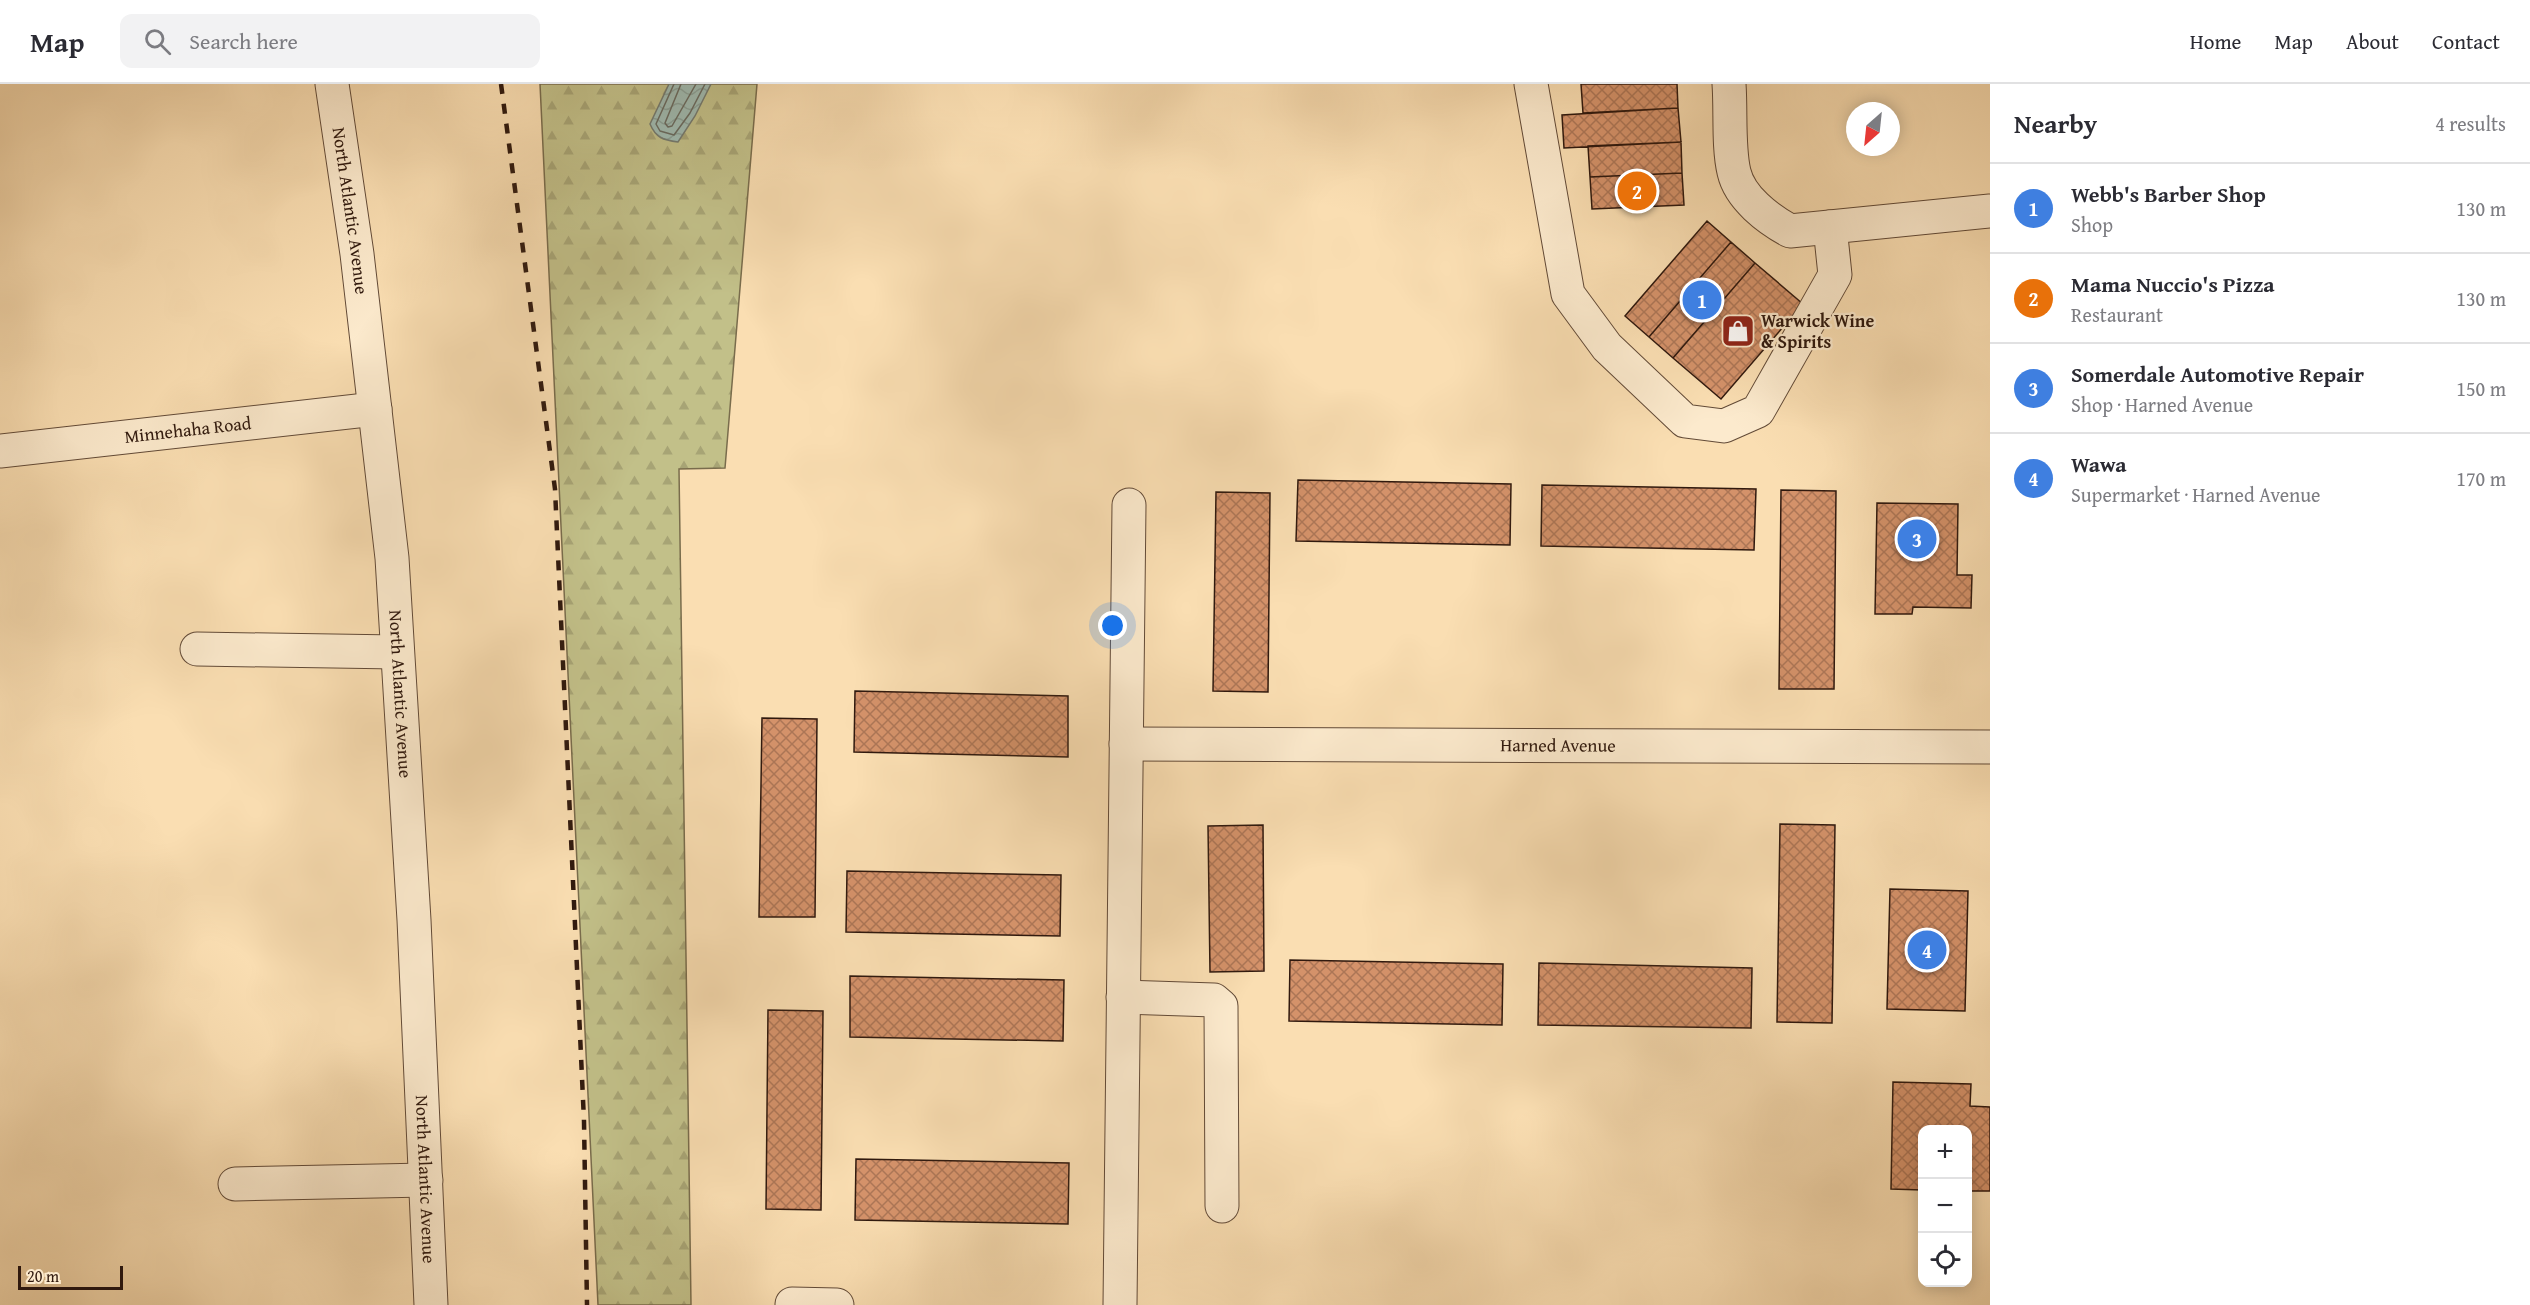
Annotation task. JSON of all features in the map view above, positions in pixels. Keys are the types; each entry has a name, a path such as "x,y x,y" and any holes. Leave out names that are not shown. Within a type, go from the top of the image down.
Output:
{"street":[{"name":"North Atlantic Avenue","path":"332,84 357,254 392,558 414,920 431,1305"},
{"path":"1531,84 1568,294 1607,347 1685,421 1724,426 1758,411 1835,275 1830,227"},
{"path":"1729,84 1734,172 1741,189 1768,219 1790,231 1990,211"},
{"name":"Minnehaha Road","path":"0,451 375,409"},
{"path":"1120,1305 1129,505"},
{"path":"197,649 397,652"},
{"name":"Harned Avenue","path":"1126,744 1990,747"},
{"path":"1123,997 1214,1000 1221,1006 1222,1206"},
{"path":"235,1184 426,1180"},
{"path":"792,1304 837,1305"}],"green space":[{"path":"540,84 757,84 725,468 679,469 691,1305 598,1305"}],"water":[{"path":"669,84 711,84 695,116 678,142 661,138 650,124"}],"building":[{"path":"1581,84 1677,84 1678,108 1583,113"},
{"path":"1678,108 1681,142 1564,148 1562,115"},
{"path":"1681,142 1682,173 1590,177 1588,146"},
{"path":"1682,173 1684,205 1592,209 1590,177"},
{"path":"1707,221 1731,242 1649,337 1625,316"},
{"path":"1731,242 1755,263 1673,358 1649,337"},
{"name":"Warwick Wine & Spirits","path":"1755,263 1803,304 1721,399 1673,358"},
{"path":"1298,480 1511,484 1510,545 1296,541"},
{"path":"1542,485 1756,489 1754,550 1541,546"},
{"path":"1781,490 1836,491 1834,689 1779,689"},
{"path":"1216,492 1270,493 1268,692 1213,691"},
{"path":"1877,503 1958,504 1957,575 1972,575 1971,608 1913,607 1912,614 1875,614"},
{"path":"855,691 1068,696 1068,757 854,752"},
{"path":"762,718 817,719 815,917 759,917"},
{"path":"1780,824 1835,825 1832,1023 1777,1022"},
{"path":"1263,825 1264,971 1210,972 1208,826"},
{"path":"847,871 1061,875 1060,936 846,932"},
{"path":"1890,889 1968,891 1965,1011 1887,1009"},
{"path":"1290,960 1503,964 1502,1025 1289,1021"},
{"path":"1539,963 1752,968 1751,1028 1538,1025"},
{"path":"850,976 1064,980 1063,1041 850,1037"},
{"path":"768,1010 823,1011 821,1210 766,1209"},
{"path":"1893,1082 1971,1084 1970,1106 1990,1107 1990,1191 1972,1191 1972,1125 1918,1125 1918,1190 1891,1189"},
{"path":"856,1159 1069,1163 1068,1224 855,1220"}],"railway":[{"path":"501,84 555,489 584,1121 587,1305"}],"place":[{"name":"Mama Nuccio's Pizza","path":"1637,191"},
{"name":"Webb's Barber Shop","path":"1702,300"},
{"name":"Warwick Wine & Spirits","path":"1738,331"},
{"name":"Somerdale Automotive Repair","path":"1917,539"},
{"name":"Wawa","path":"1927,950"}]}
